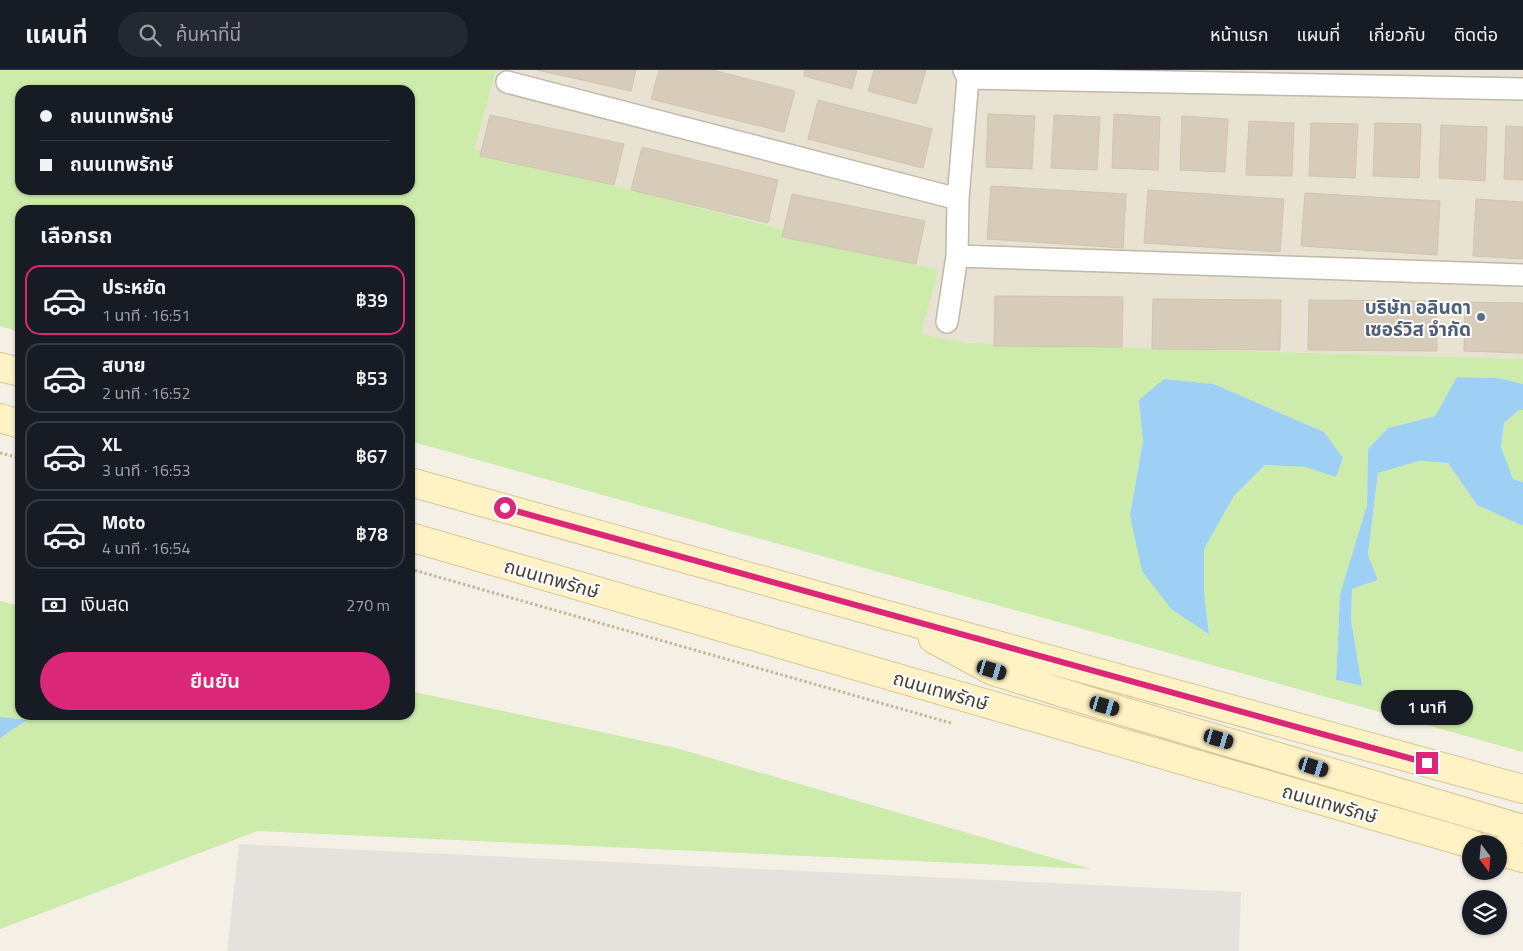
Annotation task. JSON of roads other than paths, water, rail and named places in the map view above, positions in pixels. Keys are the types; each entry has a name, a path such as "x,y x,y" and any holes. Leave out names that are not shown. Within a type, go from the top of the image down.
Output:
{"main road":[{"path":"0,367 15,371"},
{"path":"0,418 15,422"},
{"path":"415,483 886,615 1523,789"},
{"name":"ถนนเทพรักษ์","path":"415,538 1462,841"},
{"path":"886,615 992,670 1105,706 1523,828"},
{"path":"1508,854 1523,858"}],"street":[{"path":"947,322 957,256 958,199 966,74 1523,89"},
{"path":"507,82 958,199"},
{"path":"957,256 1523,275"}],"water":[{"path":"1457,377 1498,378 1523,384 1523,410 1519,410 1504,423 1501,447 1513,479 1523,482 1523,526 1477,505 1448,463 1419,461 1378,473 1368,555 1378,580 1352,589 1351,620 1362,686 1336,680 1340,594 1367,505 1368,449 1388,428 1435,416"},
{"path":"1164,379 1214,384 1324,432 1343,458 1336,477 1305,467 1265,465 1234,496 1204,549 1204,593 1209,634 1171,609 1142,571 1130,515 1143,441 1139,400"},
{"path":"0,717 27,720 0,738"}],"place":[{"name":"บริษัท อลินดา เซอร์วิส จำกัด","path":"1481,317"}]}
